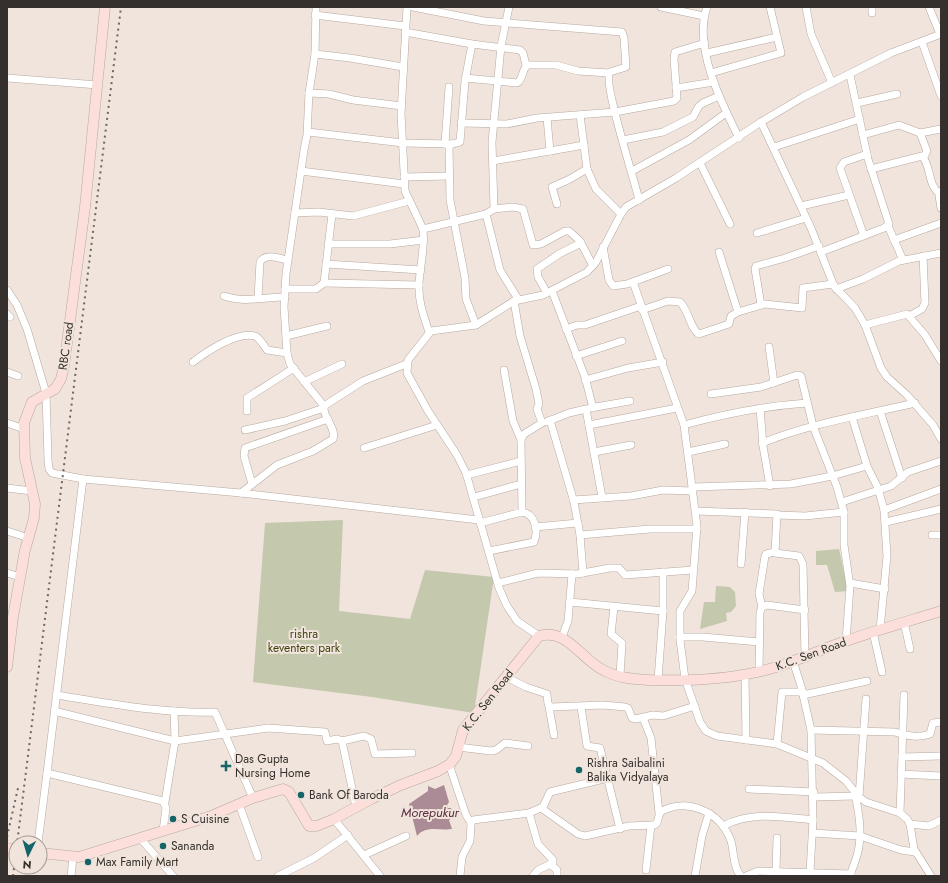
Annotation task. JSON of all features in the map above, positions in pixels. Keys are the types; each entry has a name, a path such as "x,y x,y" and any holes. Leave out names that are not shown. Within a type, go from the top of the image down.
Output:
{"street":[{"name":"RBC road","path":"7,663 10,616 34,518 35,504 25,458 24,423 32,402 46,393 55,390 61,379 64,366 85,207 105,7"},
{"path":"241,493 277,465 313,451 332,440 334,435 324,407 294,368 287,353 286,336 285,289 301,171 308,132 309,93 315,54 316,7"},
{"path":"406,7 402,106 404,181 409,201 423,229 424,240 419,285 420,304 429,332"},
{"path":"413,7 451,16 506,23 622,32 624,35 626,67 609,73 578,71 556,65 526,65"},
{"path":"494,209 492,161 494,124 501,49 509,7"},
{"path":"661,7 704,16"},
{"path":"707,7 704,16 705,43 711,72 726,113 739,138"},
{"path":"711,72 778,55 780,50 770,7"},
{"path":"806,7 811,34 832,83"},
{"path":"245,430 285,421 324,407 363,381 406,364 429,332 476,325 516,300 550,292 587,272 593,266 626,207 700,163 761,122 803,97 892,53 941,34 929,7"},
{"path":"315,15 405,29 472,44 522,51 526,65 519,83 465,78"},
{"path":"707,52 777,37"},
{"path":"922,42 939,82 941,96"},
{"path":"461,123 507,124 547,118 615,112 674,101 677,98 674,59 675,52 705,43"},
{"path":"308,132 402,143 448,144 460,142 465,78 472,44"},
{"path":"315,54 403,67"},
{"path":"609,73 609,84 615,112 639,200"},
{"path":"850,74 871,169 889,222 888,226 903,260"},
{"path":"7,78 98,85"},
{"path":"676,88 714,82"},
{"path":"449,87 448,144 450,200 465,278 466,299 476,325"},
{"path":"309,93 329,94 353,100 402,106"},
{"path":"856,103 897,94"},
{"path":"623,140 664,132 693,117 699,106 704,102 719,96"},
{"path":"632,171 689,140 726,113"},
{"path":"580,116 586,169 596,189 621,214"},
{"path":"547,118 550,151"},
{"path":"774,147 860,118"},
{"path":"761,122 801,206 835,286 855,308 865,325 884,373 915,403 933,425 941,439"},
{"path":"864,135 899,125 920,133 941,129"},
{"path":"920,133 927,151 924,157 933,186 940,192 941,208"},
{"path":"492,161 584,145"},
{"path":"864,236 841,173 841,165 844,162 867,154"},
{"path":"871,169 919,156 924,157"},
{"path":"700,163 730,224"},
{"path":"557,204 552,187 568,180 586,169"},
{"path":"301,171 404,181 450,176"},
{"path":"801,206 849,196"},
{"path":"295,213 360,216 376,209 409,201"},
{"path":"423,229 486,214 494,209 513,207 523,209 533,245 541,244 565,231 569,231 582,243 593,266"},
{"path":"324,283 332,214"},
{"path":"486,214 500,270 516,300 520,336 536,389 539,404 537,409 542,423"},
{"path":"756,233 806,218"},
{"path":"894,240 941,223"},
{"path":"761,305 755,269 756,266 864,236 888,226"},
{"path":"328,244 383,245 424,240"},
{"path":"582,243 559,254 537,270 538,277 550,292 586,380 590,408 589,425 602,497"},
{"path":"603,247 611,285 617,286 633,282 668,269"},
{"path":"719,252 738,312"},
{"path":"566,329 576,325 585,326 668,301 680,302 686,309 695,331 699,334 729,324 731,316 738,312 761,305 771,304 802,308 803,288 835,286 903,260 941,253"},
{"path":"909,316 922,309 925,303 923,256"},
{"path":"258,298 260,262 262,259 270,257 288,260"},
{"path":"326,264 421,270"},
{"path":"633,282 641,308 663,362 677,408 684,425 696,511 697,529 691,596 683,604 680,612 680,637 685,679 700,722 706,731 718,736 777,744 812,757 832,768 846,781 856,795 871,804 900,813 907,818 910,824 915,852 931,876"},
{"path":"285,289 316,289 324,283 419,285"},
{"path":"7,290 17,305 27,329 46,393 49,469 52,473 83,479 241,493 480,521 522,512 532,516 535,527 535,538 532,543 489,551"},
{"path":"224,296 242,301 258,298 285,297"},
{"path":"865,325 904,314 909,316 940,357"},
{"path":"286,336 328,326"},
{"path":"193,362 219,344 248,336 255,336 267,350 287,353"},
{"path":"576,356 622,341"},
{"path":"769,347 774,383"},
{"path":"586,380 628,368 663,362"},
{"path":"304,382 342,364"},
{"path":"406,364 412,384 462,464 467,475 498,583 504,599 513,615 538,636 549,635 562,637 568,621 572,574"},
{"path":"247,411 247,398 294,368"},
{"path":"504,370 513,422 521,440 522,512"},
{"path":"7,372 18,376"},
{"path":"711,394 732,392 774,383 800,375 813,426 842,502 844,512 844,545 850,583 846,641"},
{"path":"521,440 524,434 542,423 569,413 630,401"},
{"path":"684,425 760,408 807,403"},
{"path":"762,443 784,434 813,426 915,403"},
{"path":"589,425 677,408"},
{"path":"760,408 762,443 770,486"},
{"path":"880,411 902,478"},
{"path":"852,417 867,466 879,490 886,522 887,556 885,589 876,631 882,672"},
{"path":"252,484 244,456 245,448 328,419"},
{"path":"550,420 573,500 578,523 583,573"},
{"path":"933,425 941,421"},
{"path":"7,423 24,429"},
{"path":"364,448 437,425"},
{"path":"688,452 725,444"},
{"path":"594,452 631,445"},
{"path":"467,475 521,461"},
{"path":"842,502 891,486 908,472 941,461"},
{"path":"573,500 631,496 662,490 791,484 832,476 867,466"},
{"path":"39,835 83,479"},
{"path":"474,497 521,484"},
{"path":"7,488 32,491"},
{"path":"884,510 941,489"},
{"path":"886,522 941,509"},
{"path":"696,511 775,513 777,515 805,516 844,512"},
{"path":"741,564 745,512"},
{"path":"775,552 777,515"},
{"path":"535,527 578,523"},
{"path":"580,535 650,529 697,529"},
{"path":"7,531 29,538"},
{"path":"932,536 941,535"},
{"path":"758,672 762,606 759,594 764,556 766,554 775,552 777,554 799,556 802,560 805,610 805,656"},
{"path":"498,583 538,573 572,574 616,567 619,568 624,575 693,570"},
{"path":"658,680 663,611 663,572"},
{"path":"7,573 20,577"},
{"path":"850,583 885,589"},
{"path":"570,602 663,611"},
{"path":"762,606 767,605 805,610"},
{"path":"614,607 611,634 622,643 620,676"},
{"name":"K.C. Sen Road","path":"562,637 594,665 620,676 658,680 723,678 758,672 793,661 846,641 941,611"},
{"path":"904,622 910,649"},
{"name":"K.C. Sen Road","path":"449,764 456,756 463,730 538,636"},
{"path":"680,637 703,637 759,642"},
{"path":"793,661 803,694 811,730 814,820 810,872"},
{"path":"745,674 746,740"},
{"path":"506,677 526,687 547,694 554,735"},
{"path":"777,744 782,692 803,694 867,681"},
{"path":"56,695 174,711 198,713 215,712 253,798"},
{"path":"900,813 904,695"},
{"path":"746,876 758,871 810,872 851,875 860,836 856,795 864,731 866,699"},
{"path":"549,707 603,705 625,707 634,719 653,715 663,716 695,706"},
{"path":"581,707 587,746 600,748 620,829"},
{"path":"54,711 175,741 277,728 323,732 326,733 327,741 339,739 342,741 367,737 371,739 375,754 412,753"},
{"path":"163,831 166,808 165,802 175,741 174,711"},
{"path":"541,808 580,835 590,835 656,824 659,813 651,738 643,718"},
{"path":"811,730 895,732 903,735 928,734 931,732 933,723 941,722"},
{"path":"342,741 356,807"},
{"path":"458,747 491,751 496,750 504,743 528,746"},
{"path":"902,757 941,756"},
{"path":"48,853 73,858 212,816 253,798 285,789 289,792 309,826 314,827 334,819 401,785 438,771 449,764 470,823 471,836 462,857 460,876"},
{"path":"47,773 165,802"},
{"path":"901,774 941,776"},
{"path":"470,823 473,820 529,813 544,806 550,792 608,778"},
{"path":"749,789 814,794 856,795"},
{"path":"239,804 258,857"},
{"path":"659,813 683,806 700,808 709,813 723,826 731,841 738,872 741,876"},
{"path":"529,813 538,844 553,859 553,862 538,870 533,876"},
{"path":"695,876 702,836 709,813"},
{"path":"723,826 735,820 751,817 814,820"},
{"path":"334,819 380,876"},
{"path":"910,824 929,826 941,820"},
{"path":"646,870 651,825"},
{"path":"813,833 860,836 901,850 915,852"},
{"path":"278,876 314,858 348,835"},
{"path":"364,855 406,836"},
{"path":"140,838 173,876"},
{"path":"773,872 777,838"},
{"path":"71,876 73,858"},
{"path":"550,864 556,870 557,876"}],"green space":[{"name":"rishra keventers park","path":"343,520 339,611 410,619 425,570 494,577 474,713 372,697 253,682 265,523"},
{"path":"839,549 848,591 835,592 827,565 816,565 816,551"},
{"path":"716,586 730,587 735,592 736,606 731,612 726,613 727,621 700,629 704,602 715,602"}],"water":[{"name":"Morepukur","path":"444,785 449,802 447,805 448,808 451,808 454,817 449,820 452,829 429,829 417,836 409,804 428,791 428,786 435,789"}],"railway":[{"path":"13,876 121,7"},
{"path":"7,837 18,788"}],"place":[{"name":"Das Gupta Nursing Home","path":"226,766"},
{"name":"Rishra Saibalini Balika Vidyalaya","path":"579,770"},
{"name":"Bank Of Baroda","path":"301,795"},
{"name":"S Cuisine","path":"173,819"},
{"name":"Sananda","path":"163,846"},
{"name":"Max Family Mart","path":"88,862"}]}
